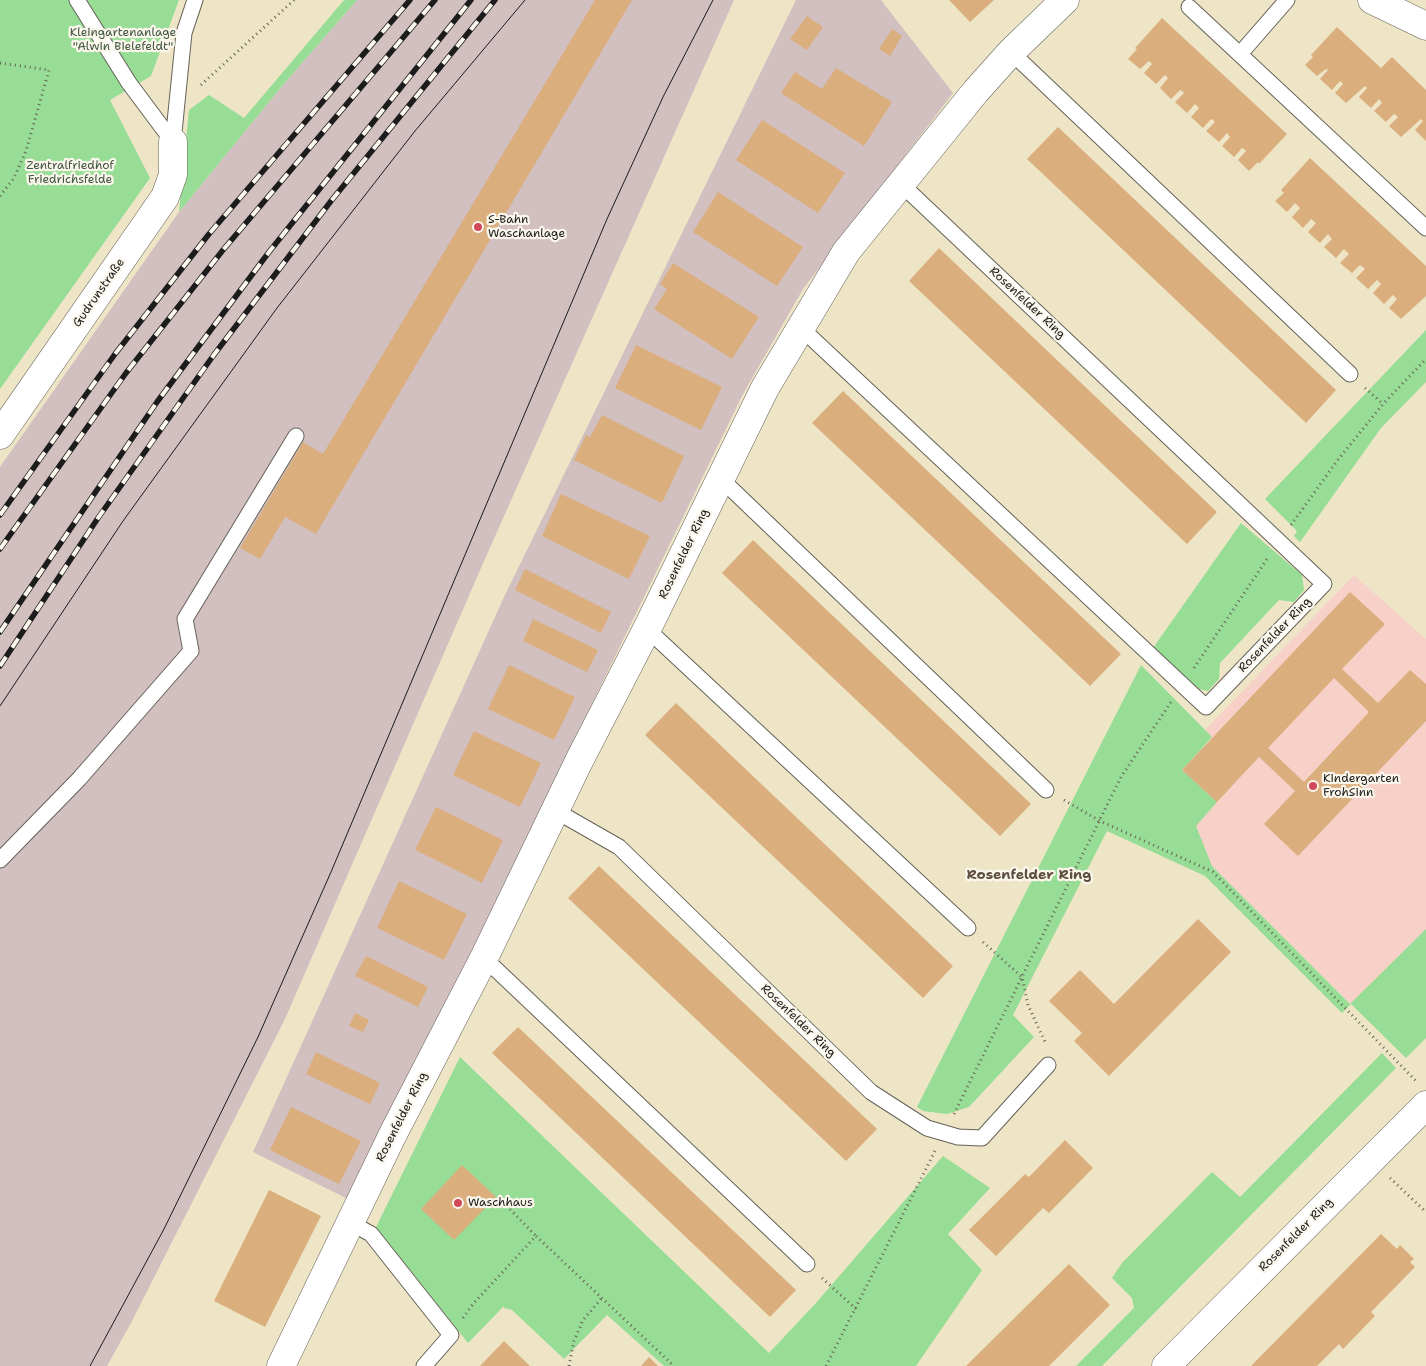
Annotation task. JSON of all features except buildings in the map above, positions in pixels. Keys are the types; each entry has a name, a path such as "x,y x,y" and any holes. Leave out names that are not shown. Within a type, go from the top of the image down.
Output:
{"street":[{"name":"Rosenfelder Ring","path":"281,1366 393,1134 484,958 765,388 846,252 976,91 1011,52 1065,0"},
{"path":"1372,0 1426,26"},
{"name":"Gudrunstraße","path":"0,435 166,197 173,175 173,142"},
{"name":"Rosenfelder Ring","path":"1166,1366 1424,1095"}],"lane":[{"path":"76,0 129,83 173,142"},
{"path":"173,142 184,34 195,0"},
{"path":"1240,54 1287,0"},
{"path":"1190,7 1426,228"},
{"path":"1011,52 1350,374"},
{"name":"Rosenfelder Ring","path":"801,328 1206,707 1324,584 900,183"},
{"path":"0,860 79,779 191,651 185,619 296,436"},
{"path":"721,479 1046,790"},
{"path":"647,629 968,928"},
{"name":"Rosenfelder Ring","path":"556,812 619,846 871,1092 927,1128 944,1134 982,1138 1048,1065"},
{"path":"484,958 807,1264"},
{"path":"351,1223 372,1234 451,1334 424,1366"}],"path":[{"path":"177,107 294,0"},
{"path":"0,63 48,70 26,151 14,178 0,196"},
{"path":"826,1366 944,1134 1121,777 1279,542 1343,454 1383,404 1426,359"},
{"path":"1046,790 1100,821 1213,872 1424,1095"},
{"path":"968,928 1022,977 1028,1005 1045,1041 1048,1065"},
{"path":"1386,1174 1426,1212"},
{"path":"503,1202 536,1236 674,1366"},
{"path":"451,1334 473,1304 536,1236"},
{"path":"807,1264 856,1309"},
{"path":"569,1366 574,1341 583,1320 602,1298"}],"shaded area":[{"path":"357,0 734,0 484,561 285,1019 132,1321 107,1366 0,1366 0,467 179,212 282,86"},
{"path":"796,0 881,0 953,93 803,289 743,394 350,1200 253,1152 504,597"},
{"name":"Kindergarten FrohSinn","path":"1354,575 1426,639 1426,929 1351,1004 1212,866 1196,826 1182,770 1212,738 1205,730"}],"green space":[{"name":"Zentralfriedhof Friedrichsfelde","path":"0,0 179,0 151,76 110,100 150,178 0,389"},
{"path":"344,0 357,0 282,86 179,212 189,110 209,95 244,118"},
{"path":"1426,330 1426,382 1381,428 1300,542 1294,536 1297,531 1265,499"},
{"path":"1241,523 1302,575 1304,590 1294,602 1279,600 1220,663 1219,679 1208,691 1194,688 1153,648"},
{"path":"1141,665 1212,737 1182,770 1217,802 1196,826 1212,866 1350,1004 1426,929 1426,1038 1406,1058 1351,1004 1342,1013 1205,876 1107,831 1013,1015 1034,1037 969,1107 947,1114 923,1111 917,1107"},
{"path":"1382,1053 1396,1068 1102,1366 1076,1366 1134,1308 1132,1298 1112,1278 1122,1263 1212,1172 1240,1197"},
{"path":"460,1057 769,1353 815,1304 943,1156 990,1188 948,1234 982,1270 916,1366 664,1366 607,1315 564,1359 512,1310 504,1308 504,1306 468,1343 376,1227"}],"tram line":[{"path":"0,706 123,521 277,308 415,131 525,0"},
{"path":"90,1366 164,1229 258,1037 331,872 607,219 663,97 713,0"}],"railway":[{"path":"0,515 115,354 209,234 410,0"},
{"path":"0,549 126,373 223,250 435,0"},
{"path":"0,632 157,402 269,252 471,0"},
{"path":"0,666 98,518 213,356 331,201 495,0"}],"place":[{"name":"S-Bahn Waschanlage","path":"478,227"},
{"name":"Kindergarten FrohSinn","path":"1313,786"},
{"name":"Waschhaus","path":"458,1203"}],"district":[{"name":"Rosenfelder Ring","path":"1029,875"}],"park label":[{"name":"Kleingartenanlage \"Alwin Bielefeldt\"","path":"123,40"}]}
